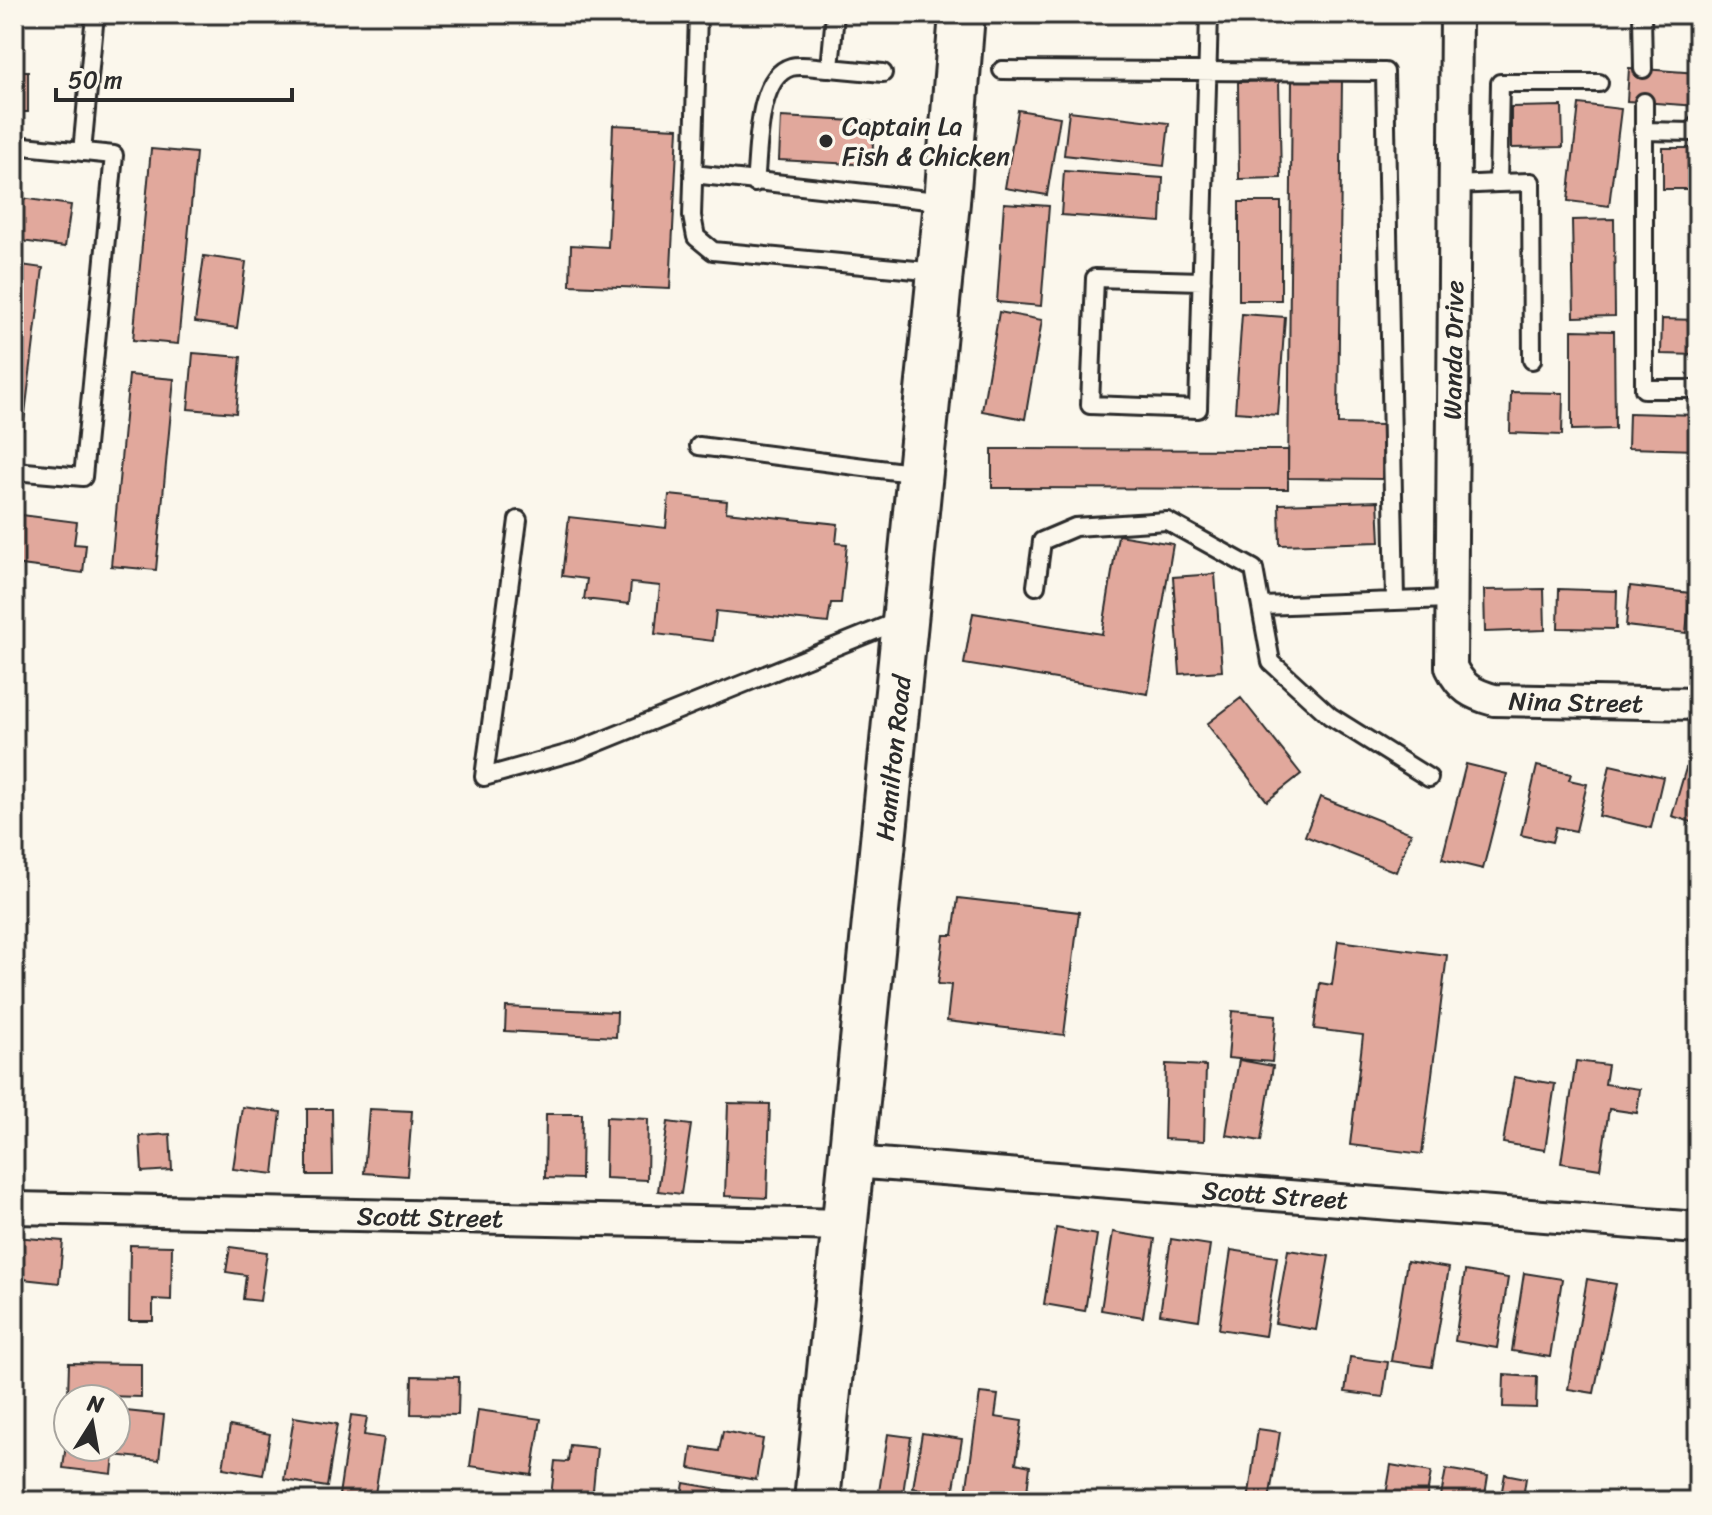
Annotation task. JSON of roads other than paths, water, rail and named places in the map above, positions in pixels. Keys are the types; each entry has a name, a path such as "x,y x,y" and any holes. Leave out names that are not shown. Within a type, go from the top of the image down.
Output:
{"street":[{"name":"Hamilton Road","path":"817,1501 921,475 962,14"},
{"name":"Wanda Drive","path":"1456,14 1448,599 1451,667 1459,683"},
{"name":"Nina Street","path":"1459,683 1472,694 1494,700 1698,704"},
{"name":"Scott Street","path":"853,1162 1698,1228"},
{"name":"Scott Street","path":"14,1208 846,1225"}],"lane":[{"path":"82,152 95,14"},
{"path":"698,14 692,216 696,237 713,251 940,273"},
{"path":"830,68 835,14"},
{"path":"1202,281 1095,278 1090,405 1198,409 1202,281 1208,70 1209,14"},
{"path":"1642,14 1643,69"},
{"path":"755,183 766,92 775,76 792,67 883,73"},
{"path":"1002,70 1385,72 1395,601"},
{"path":"1498,183 1500,83 1599,83"},
{"path":"1644,102 1644,389 1698,389"},
{"path":"1643,131 1692,132 1698,123"},
{"path":"14,145 114,155 83,477 14,471"},
{"path":"693,174 947,202"},
{"path":"1456,185 1531,182 1532,360"},
{"path":"699,446 921,475"},
{"path":"518,520 484,777 577,751 906,618"},
{"path":"1036,586 1042,541 1075,527 1167,521 1254,569 1271,662 1330,716 1429,778"},
{"path":"1262,606 1448,599"}],"place":[{"name":"Captain La Fish & Chicken","path":"826,141"}]}
